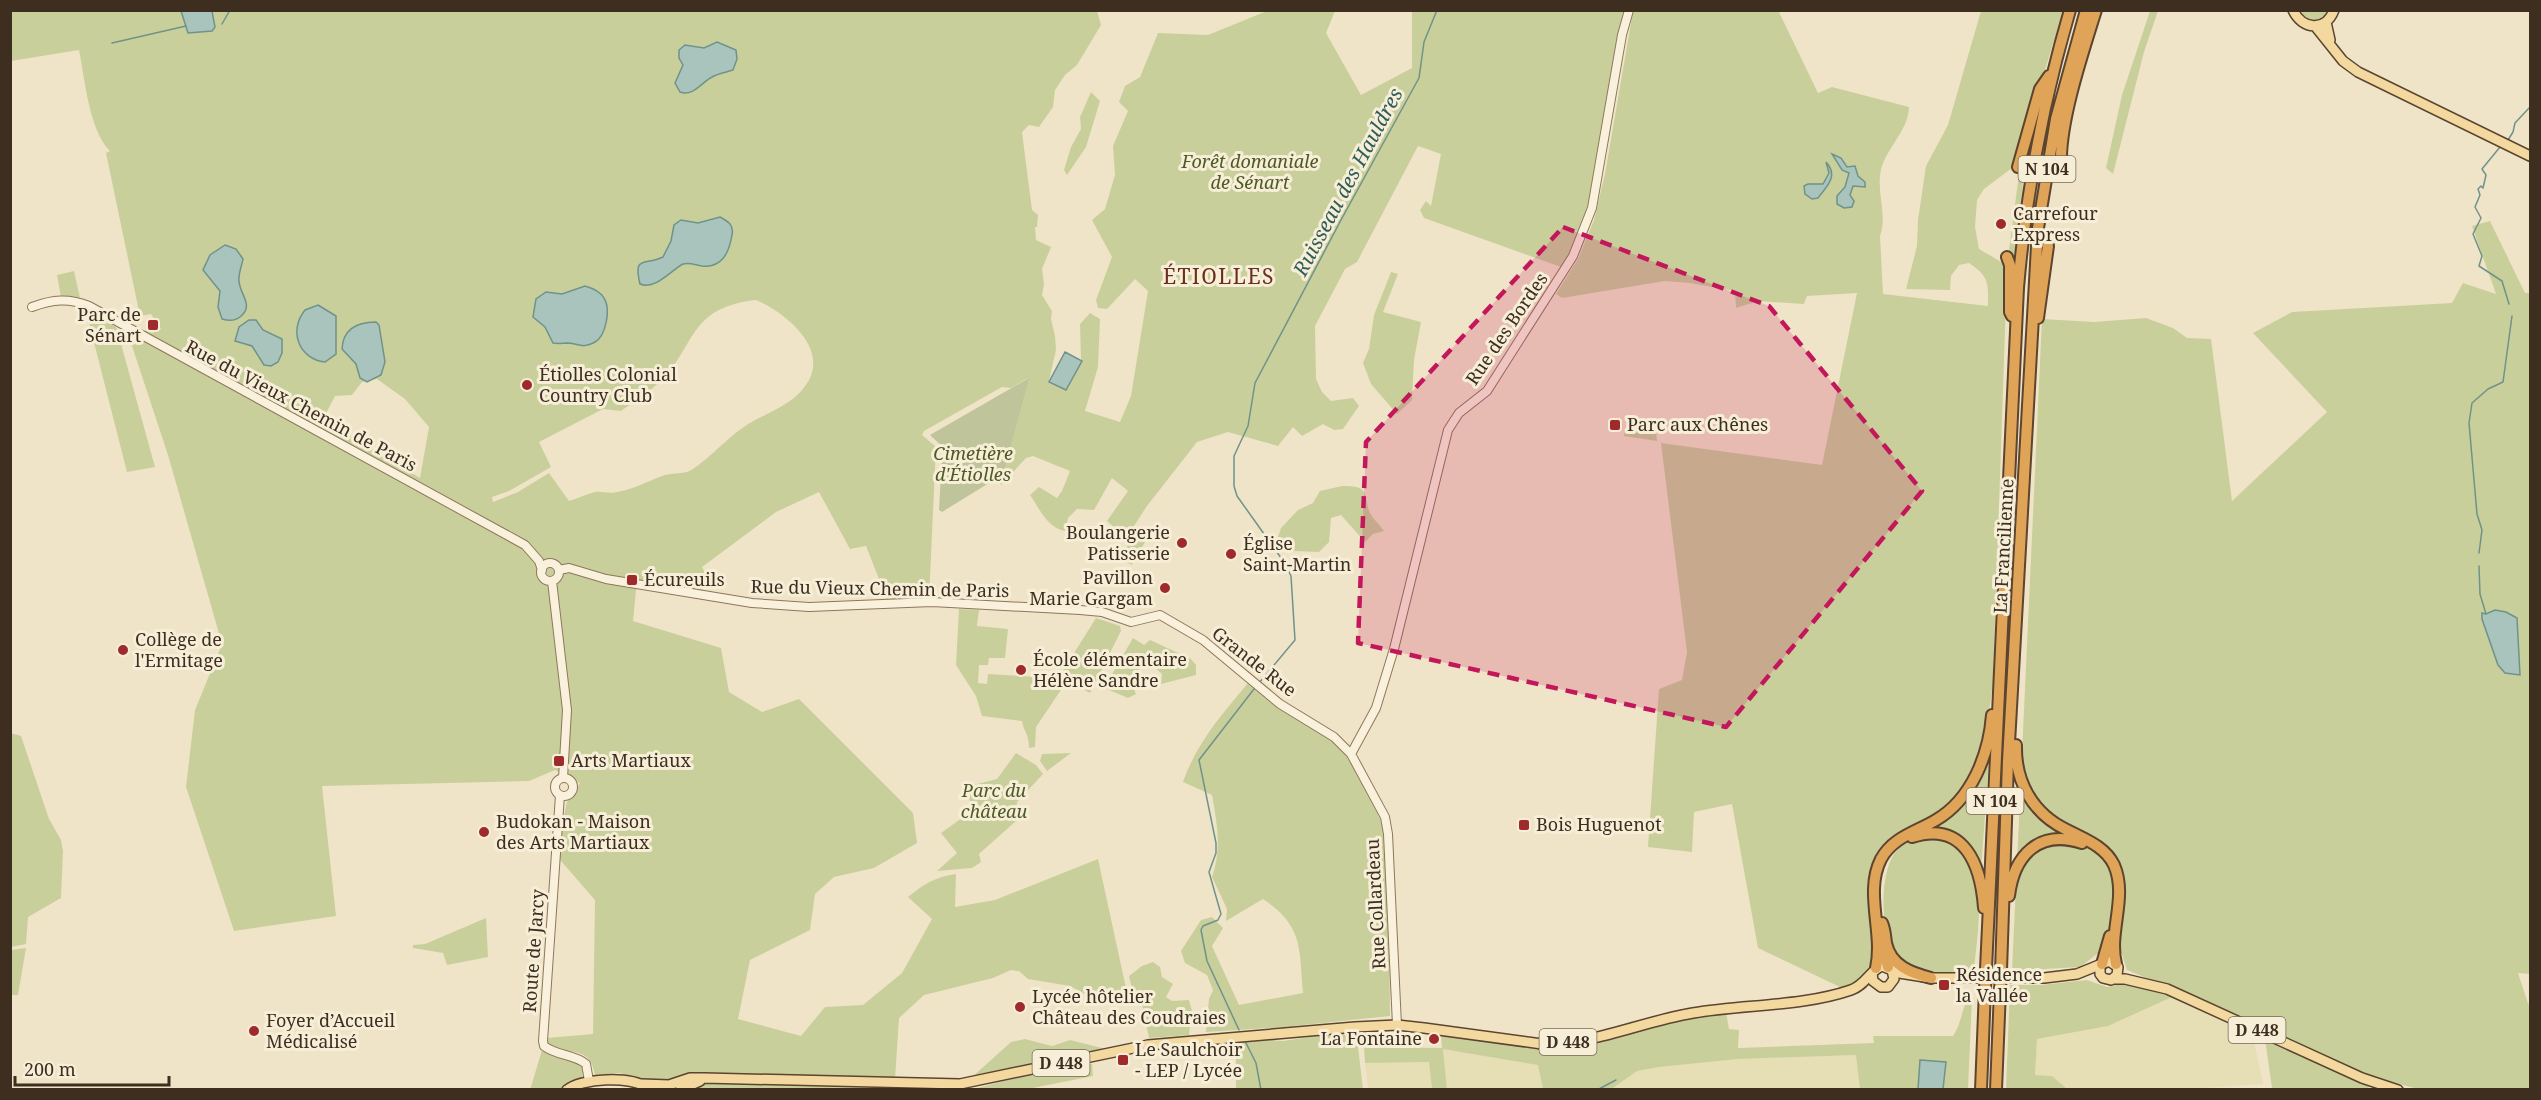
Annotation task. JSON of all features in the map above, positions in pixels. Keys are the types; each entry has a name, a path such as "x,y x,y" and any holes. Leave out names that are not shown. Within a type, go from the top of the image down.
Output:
{"highway":[{"name":"La Francilienne","path":"1981,1089 1999,683 2023,230 2030,179 2053,71 2070,10"},
{"name":"La Francilienne","path":"1996,1089 2012,712 2038,228 2046,171 2070,65 2086,10"},
{"path":"2061,162 2061,142 2096,10"},
{"path":"2018,167 2040,89 2053,71"},
{"path":"2031,331 2039,316 2048,246"},
{"path":"2007,257 2010,265 2010,312 2017,324"},
{"path":"1874,971 1879,950 1874,885 1879,863 1891,845 1937,820 1949,811 1966,790 1985,753 1991,728 1993,698 1999,683"},
{"path":"2012,712 2016,722 2015,753 2019,777 2034,806 2054,823 2100,848 2115,866 2120,887 2114,946 2117,966"},
{"path":"1891,974 1882,935 1880,886 1882,867 1900,844 1910,838 1930,834 1954,840 1970,854 1980,874 1984,912 1989,920"},
{"path":"2003,919 2008,909 2013,873 2029,850 2041,843 2059,838 2089,846 2101,854 2109,864 2115,883 2110,933 2101,965"},
{"path":"1882,923 1889,951 1899,965 1914,974 1931,978"}],"main road":[{"path":"2293,10 2301,22 2315,26 2326,22 2334,10"},
{"path":"2326,22 2329,39 2345,59 2359,69 2530,154"},
{"path":"2315,26 2343,62 2358,72 2506,142"},
{"path":"1858,988 1882,966 1891,974 1931,978 2044,978 2077,974 2109,961 2117,966 2117,975 2108,979 2100,974 2101,965"},
{"name":"D 448","path":"2117,966 2136,982"},
{"path":"1874,971 1873,981 1881,987 1888,987 1891,974"},
{"name":"D 448","path":"1891,974 1904,980 2051,982 2088,976 2136,982 2179,994 2362,1078 2398,1089"},
{"name":"D 448","path":"644,1087 669,1085 690,1078 960,1084 1129,1048 1241,1036 1396,1025 1542,1044 1565,1043 1693,1013 1787,1003 1858,988 1881,987"},
{"name":"D 448","path":"680,1089 700,1081 723,1078"},
{"path":"567,1089 589,1081 633,1081 644,1087"}],"street":[{"name":"Rue des Bordes","path":"1351,754 1376,708 1394,649 1448,430 1459,413 1487,391 1512,348 1573,256 1587,226 1596,189 1622,35 1629,10"},
{"name":"Rue du Vieux Chemin de Paris","path":"32,307 45,302 67,299 89,306 525,545 539,561 542,570"},
{"path":"550,563 555,564 559,570 558,576 552,580 544,578 542,570 550,563"},
{"name":"Rue du Vieux Chemin de Paris","path":"559,570 569,568 606,579 752,603 809,607 936,603 1080,610 1102,612 1131,622"},
{"path":"552,580 567,710 563,778"},
{"name":"Grande Rue","path":"1131,622 1160,615 1203,640 1266,694 1334,737 1351,754"},
{"name":"Rue Collardeau","path":"1351,754 1385,817 1390,873 1396,1025"},
{"path":"563,778 570,780 573,789 569,795 560,795 555,787 557,781 563,778"},
{"name":"Route de Jarcy","path":"560,795 543,1041 544,1046 554,1052 582,1061 588,1068 589,1081"}],"highlighted area":[{"path":"1563,227 1769,306 1922,491 1726,727 1358,643 1366,442"}],"shaded area":[{"path":"2172,997 2252,1033 2263,1084 2174,1090 2067,1090 2052,1076 2035,1075 2037,1039 2108,1026"},
{"path":"1443,1048 1539,1065 1543,1089 1447,1089"},
{"path":"1857,1055 1860,1089 1612,1090 1637,1071 1659,1067 1738,1059"},
{"path":"1429,1062 1432,1089 1368,1089 1365,1063"}],"green space":[{"path":"1778,10 1818,93 1832,87 1909,107 1905,125 1885,158 1880,176 1883,214 1880,236 1883,294 1988,306 1988,292 1984,277 1969,263 1959,265 1951,276 1950,290 1906,289 1917,246 1918,220 1926,166 1948,125 1981,11 2063,11 2016,165 1984,189 1977,200 1975,227 1979,249 2003,263 2007,272 1993,682 1984,738 1971,772 1949,802 1933,814 1893,836 1875,856 1868,892 1874,955 1862,976 1842,988 1758,948 1732,804 1694,812 1692,852 1648,847 1659,689 1682,680 1687,652 1661,443 1822,465 1857,293 1807,296 1804,304 1758,301 1736,308 1735,291 1665,281 1562,298 1556,294 1578,259 1594,220 1605,174 1633,11"},
{"name":"Forêt domaniale de Sénart","path":"10,11 1097,11 1101,25 1077,65 1065,75 1055,90 1053,107 1039,127 1029,125 1022,132 1032,210 1038,215 1037,227 1035,227 1036,240 1051,247 1042,269 1044,284 1042,295 1052,311 1051,319 1056,350 1049,381 1066,390 1081,361 1080,324 1090,313 1100,319 1098,367 1085,411 1120,422 1131,396 1148,291 1135,279 1107,309 1098,308 1096,300 1112,257 1092,220 1105,209 1115,175 1113,146 1128,111 1119,102 1125,86 1140,77 1158,33 1208,35 1267,11 1335,11 1326,33 1361,95 1412,68 1412,11 1624,11 1616,43 1596,174 1577,237 1561,267 1424,218 1420,210 1426,201 1431,206 1441,154 1418,146 1357,262 1345,269 1315,326 1316,379 1322,392 1331,401 1353,398 1359,406 1343,429 1334,430 1323,424 1302,436 1293,427 1278,446 1228,432 1197,442 1147,506 1126,538 1107,521 1128,491 1112,478 1094,510 1077,509 1068,518 1065,531 1048,522 1030,495 1039,487 1057,498 1070,471 1033,456 1026,458 1001,485 997,478 1005,468 1028,378 1011,388 1002,387 924,431 922,435 936,447 929,599 888,602 866,546 850,549 819,492 776,512 702,567 710,582 701,591 637,580 633,621 721,648 729,692 762,712 799,699 913,813 917,843 874,868 834,877 815,894 810,930 750,960 738,1019 801,1036 825,1007 863,1005 902,973 932,919 908,897 936,879 956,874 955,907 995,900 1098,859 1129,1002 1125,1003 1110,992 1102,1003 1070,986 1028,979 1019,971 1011,970 993,978 924,995 899,1018 895,1079 745,1074 654,1081 619,1073 595,1075 592,1065 583,1055 547,1044 546,1038 593,1034 595,900 555,854 567,802 580,783 555,770 529,781 322,786 336,916 234,931 186,787 195,710 222,644 168,455 131,343 146,336 147,330 152,333 161,329 151,314 140,316 106,153 110,151 97,131 93,118 79,50 11,61","holes":["756,300 769,306 793,325 803,336 810,349 813,362 811,376 802,390 789,402 748,424 687,472 665,475 623,491 595,492 569,501 549,473 518,492 493,502 492,497 509,491 551,467 539,442 603,409 621,411 647,393 669,372 695,332 716,311 733,304","377,379 405,399 429,427 420,478 323,419 335,396 352,395 362,382"]},
{"path":"2150,11 2158,11 2144,52 2113,174 2106,168 2122,95"},
{"path":"2297,11 2331,11 2324,20 2309,22"},
{"path":"1091,92 1100,101 1086,147 1067,175 1064,170 1071,147 1081,129 1080,117"},
{"path":"2025,163 2015,258 2011,262 2009,250 2019,174"},
{"path":"2490,221 2525,293 2530,293 2530,974 2518,973 2530,1009 2530,1088 2418,1089 2365,1075 2240,1016 2127,970 2122,954 2097,954 2080,967 2012,971 2042,319 2094,322 2146,318 2173,328 2187,338 2211,339 2232,501 2327,412 2253,333 2292,312 2452,303 2463,283 2496,294 2472,226"},
{"path":"74,271 80,298 61,297 57,275"},
{"path":"1391,272 1398,274 1383,312 1421,322 1414,360 1412,400 1397,414 1371,384 1363,363 1369,349 1374,315"},
{"path":"86,311 116,327 155,467 127,472"},
{"name":"Cimetière d'Étiolles","path":"1029,378 1005,468 997,478 942,512 939,510 942,455 947,451 930,435"},
{"path":"1625,429 1656,433 1657,441 1624,436"},
{"path":"1342,486 1356,487 1363,491 1370,513 1384,531 1373,534 1365,542 1341,515 1331,518 1329,542 1319,552 1293,551 1278,537 1281,528 1298,510 1313,503 1320,491"},
{"path":"1133,535 1145,542 1132,565 1121,559"},
{"path":"959,609 979,610 977,626 1008,629 1005,658 989,658 988,665 979,665 978,683 987,684 988,674 1037,677 1037,687 1052,688 1096,618 1120,626 1121,631 1090,693 1067,681 1036,727 1035,747 1029,748 1022,721 982,716 976,696 956,665"},
{"path":"1133,638 1144,645 1150,640 1191,659 1196,665 1196,675 1161,684 1162,674 1154,667 1142,664 1132,684 1136,694 1128,698 1104,688"},
{"path":"1248,683 1280,709 1329,737 1338,745 1356,770 1379,816 1388,841 1390,1016 1206,1032 1209,999 1213,990 1207,975 1185,963 1181,951 1201,920 1212,917 1223,928 1212,946 1239,1005 1303,993 1297,940 1293,929 1276,909 1263,899 1226,921 1227,909 1212,877 1218,846 1212,795 1183,782 1202,742"},
{"path":"11,733 21,736 49,819 61,840 63,851 61,898 28,917 26,944 11,947"},
{"name":"Parc du château","path":"1016,753 1036,765 1043,774 1017,802 1016,821 979,854 981,862 972,868 937,871 957,853 941,833 973,810 965,787 997,779"},
{"path":"1071,753 1047,771 1040,761 1042,754"},
{"path":"1986,758 1989,760 1981,871 1959,839 1920,834 1941,823"},
{"path":"1927,838 1945,840 1960,848 1970,862 1976,878 1979,917 1974,970 1925,973 1907,969 1894,955 1889,942 1885,927 1884,894 1889,865 1894,854 1901,847"},
{"path":"486,918 488,957 447,965 443,953 413,948 413,945 425,944"},
{"path":"26,948 18,995 11,995 11,950"},
{"path":"1153,962 1160,967 1162,977 1173,984 1166,997 1172,1001 1189,1000 1192,1011 1189,1035 1149,1038 1142,1004 1134,996 1129,976 1142,966"},
{"path":"2087,980 2107,987 2124,983 2172,997 2108,1026 2037,1039 2035,1075 2052,1076 2067,1089 2006,1090 2010,985 2041,985"},
{"path":"1968,998 1972,998 1968,1089 1860,1089 1856,1055 1738,1059 1659,1067 1637,1071 1612,1089 1543,1089 1538,1065 1443,1049 1447,1089 1432,1089 1429,1062 1365,1063 1364,1047 1442,1048 1441,1034 1552,1050 1568,1048 1645,1027 1726,1012 1729,1029 1739,1030 1738,1048 1874,1043 1873,1036 1953,1036"},
{"path":"1356,1030 1363,1089 1236,1090 1236,1041 1242,1038 1283,1041"},
{"path":"1025,1039 1052,1046 1070,1040 1106,1049 971,1078 1011,1042"},
{"path":"2265,1039 2370,1086 2366,1090 2272,1088"},
{"path":"542,1050 552,1056 580,1064 584,1067 582,1078 573,1080 560,1089 530,1090"},
{"path":"1092,1064 1093,1076 1028,1089 974,1089 1007,1080"},
{"path":"707,1081 857,1085 916,1089 682,1090"}],"water":[{"path":"181,11 212,11 215,27 212,31 188,33"},
{"path":"717,42 736,50 737,59 733,70 710,78 690,92 680,92 675,83 683,65 679,58 679,50 685,45 704,48"},
{"path":"1832,154 1841,158 1847,167 1855,166 1858,176 1865,182 1865,187 1853,186 1850,195 1854,201 1852,207 1844,208 1837,204 1837,196 1845,187 1849,173 1842,170"},
{"path":"1826,162 1832,176 1818,198 1812,199 1805,194 1804,186 1823,184 1829,173"},
{"path":"720,217 730,224 732,232 729,248 719,262 709,266 683,264 657,282 640,284 639,265 663,257 671,241 674,225 681,220 698,223"},
{"path":"225,245 236,249 243,259 239,283 246,308 240,317 232,320 222,319 218,307 220,291 203,270 210,255"},
{"path":"585,286 598,292 606,303 607,315 602,334 595,342 587,345 553,343 545,327 533,317 536,299 546,292 562,294"},
{"path":"318,305 336,316 336,354 325,362 309,356 299,343 297,335 297,327 305,310"},
{"path":"249,320 256,320 263,330 282,339 282,353 278,362 271,366 264,365 252,346 235,341 239,327"},
{"path":"376,322 379,325 385,362 381,375 367,382 360,378 356,364 342,349 343,342 352,328 362,323"},
{"path":"1065,352 1082,361 1066,390 1049,382"},
{"path":"2495,610 2506,612 2517,618 2520,675 2505,673 2498,665 2482,619 2482,613 2486,614"},
{"path":"1920,1060 1946,1062 1943,1089 1918,1089"}],"waterway":[{"path":"222,24 230,10"},
{"name":"Ruisseau des Hauldres","path":"1259,683 1295,640 1291,576 1284,562 1237,496 1234,486 1234,456 1248,426 1255,383 1419,78 1424,42 1437,10"},
{"path":"112,43 186,26"},
{"path":"2508,140 2515,123 2530,107"},
{"path":"2500,147 2482,169 2486,175 2483,188 2481,186 2478,189 2480,195 2475,207 2481,218 2473,234 2482,256 2479,266 2502,281 2509,304"},
{"path":"2479,553 2482,530 2477,514 2469,423 2472,403 2488,389 2503,382 2512,316"},
{"path":"2479,566 2480,594 2486,614"},
{"name":"Ruisseau des Hauldres","path":"1239,1030 1207,961 1201,930 1203,926 1218,920 1221,914 1209,872 1216,853 1216,843 1199,760 1254,689"},
{"name":"Ruisseau des Hauldres","path":"1245,1041 1256,1063 1261,1090"},
{"path":"1597,1090 1616,1080"}],"place":[{"name":"Carrefour Express","path":"2001,224"},
{"name":"Parc de Sénart","path":"153,325"},
{"name":"Étiolles Colonial Country Club","path":"527,385"},
{"name":"Parc aux Chênes","path":"1615,425"},
{"name":"Boulangerie Patisserie","path":"1182,543"},
{"name":"Église Saint-Martin","path":"1231,554"},
{"name":"Écureuils","path":"632,580"},
{"name":"Pavillon Marie Gargam","path":"1165,588"},
{"name":"Collège de l'Ermitage","path":"123,650"},
{"name":"École élémentaire Hélène Sandre","path":"1021,670"},
{"name":"Arts Martiaux","path":"559,761"},
{"name":"Bois Huguenot","path":"1524,825"},
{"name":"Budokan - Maison des Arts Martiaux","path":"484,832"},
{"name":"Résidence la Vallée","path":"1944,985"},
{"name":"Lycée hôtelier Château des Coudraies","path":"1020,1007"},
{"name":"Foyer d’Accueil Médicalisé","path":"254,1031"},
{"name":"La Fontaine","path":"1434,1039"},
{"name":"Le Saulchoir - LEP / Lycée","path":"1123,1060"}],"district":[{"name":"ÉTIOLLES","path":"1219,277"}]}
